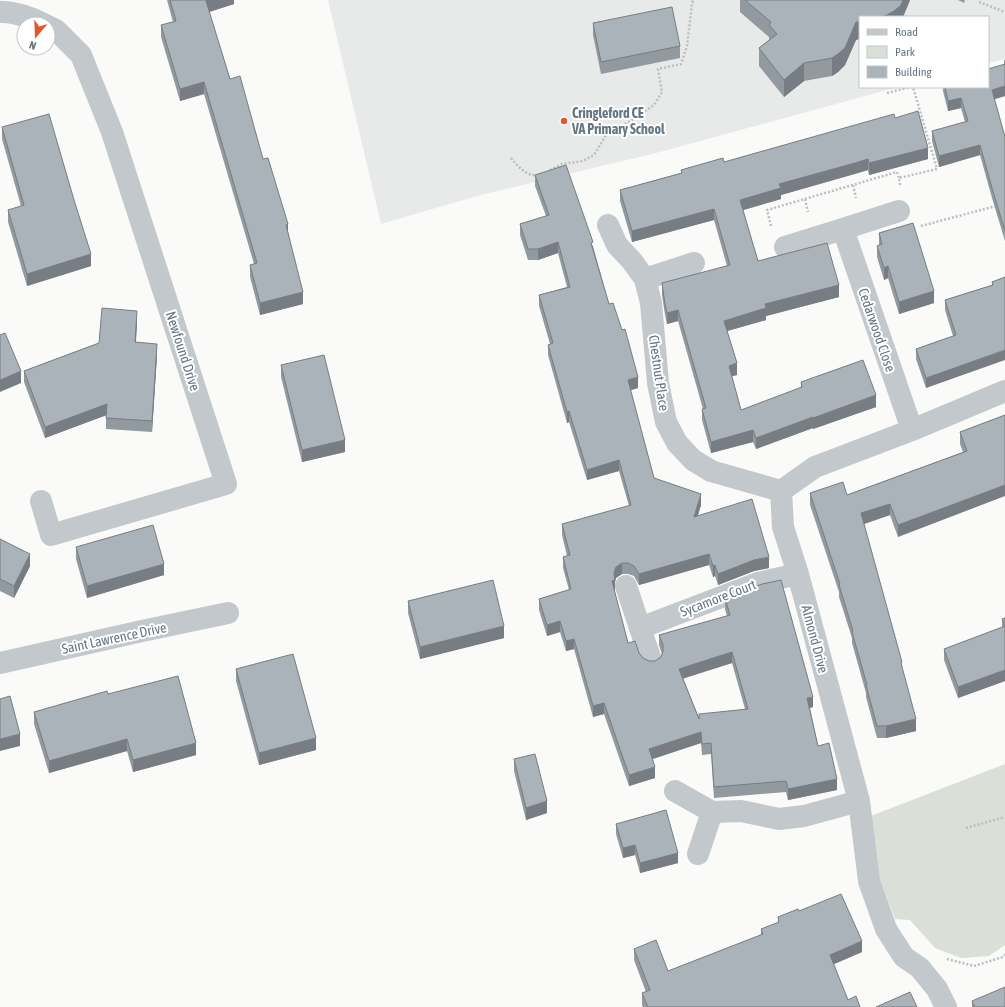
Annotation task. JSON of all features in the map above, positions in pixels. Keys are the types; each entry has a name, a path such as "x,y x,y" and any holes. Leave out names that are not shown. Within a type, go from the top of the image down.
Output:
{"street":[{"path":"0,12 21,16"},
{"name":"Newfound Drive","path":"41,501 51,535 226,484 112,132 81,55 56,30"},
{"path":"785,246 899,211"},
{"name":"Chestnut Place","path":"608,225 617,245 632,261 645,279 651,303 658,383 666,422 677,443 693,460 711,471 781,490"},
{"name":"Cedarwood Close","path":"843,229 912,430"},
{"path":"645,279 694,263"},
{"path":"781,490 815,467 912,430 1005,391"},
{"name":"Almond Drive","path":"781,490 783,527 798,574 859,801 869,881 886,929 904,957 920,968 937,989 946,1007"},
{"name":"Sycamore Court","path":"640,628 758,583 798,574"},
{"path":"626,586 651,660"},
{"name":"Saint Lawrence Drive","path":"0,663 228,613"},
{"path":"675,791 712,812 741,811 779,819 804,816 859,801"},
{"path":"698,854 712,812"}],"path":[{"path":"549,171 562,164 583,161 594,155 606,135 632,120 654,104 662,92 658,69 681,64 687,46 693,0"},
{"path":"979,2 1005,12"},
{"path":"887,94 908,88"},
{"path":"899,178 937,169 912,88"},
{"path":"511,158 519,168 528,174 538,177 544,174"},
{"path":"785,246 774,235 767,210 897,172 903,197 899,211"},
{"path":"914,228 998,205"},
{"path":"966,828 1005,817"},
{"path":"940,957 974,966 1003,957 1005,955"}],"shaded area":[{"name":"Cringleford CE VA Primary School","path":"328,0 1005,0 1005,59 989,63 989,16 859,16 859,88 894,88 660,152 477,196 381,224"}],"green space":[{"path":"1005,764 1005,945 989,956 961,958 935,948 910,920 895,919 858,821"}],"building":[{"path":"170,0 208,0 206,1 230,79 240,76 263,159 268,158 288,224 286,225 303,292 260,303 250,265 257,263 204,82 180,89 161,25 176,21"},
{"path":"745,0 903,0 901,5 887,15 859,16 859,22 856,22 845,48 838,54 832,58 804,63 784,80 759,48 777,34 769,25 771,22"},
{"path":"672,7 680,46 601,62 593,23"},
{"path":"1005,64 1005,86 992,90 1005,137 1005,231 980,145 939,156 932,131 968,121 961,98 948,101 945,88 989,88 989,69"},
{"path":"918,111 928,148 869,163 868,159 779,184 781,188 740,200 758,261 827,243 839,285 765,304 766,308 724,321 737,363 729,366 741,410 802,387 801,382 863,360 876,395 756,438 753,430 711,442 702,409 706,408 678,310 667,313 662,283 730,265 714,209 632,231 620,190 682,173 681,170 723,158 724,162 894,114 895,118"},
{"path":"49,114 91,254 27,274 8,210 24,205 2,127"},
{"path":"566,165 593,242 591,243 609,304 613,303 622,330 625,329 638,377 628,380 654,478 701,494 694,517 752,499 769,557 754,560 718,574 715,565 713,566 709,554 639,574 634,566 628,563 622,563 616,567 614,573 615,580 612,581 628,643 635,641 639,653 643,658 649,661 655,661 661,657 663,651 663,645 659,635 730,615 725,598 762,584 781,580 813,697 807,698 818,746 829,743 837,779 788,789 786,781 714,787 711,743 702,744 701,732 649,749 655,767 629,775 604,703 593,706 574,639 566,641 560,621 547,625 539,599 571,589 563,557 570,555 562,524 631,505 619,460 587,470 569,411 567,412 548,345 553,343 539,295 570,287 558,242 538,249 528,249 520,224 549,215 535,175","holes":["732,652 748,709 699,714 699,719 679,669"]},
{"path":"913,223 934,291 899,302 888,266 884,268 877,246 882,244 879,233"},
{"path":"1005,277 1005,350 926,378 916,349 956,335 945,300 993,285 992,282"},
{"path":"102,308 137,311 135,342 157,344 152,421 106,418 107,404 45,427 24,371 99,343"},
{"path":"5,333 21,371 0,380 0,335"},
{"path":"324,355 345,440 302,450 281,365"},
{"path":"1005,415 1005,485 898,525 890,504 861,513 916,719 886,726 877,726 852,632 853,631 839,585 840,584 810,493 843,482 847,495 967,451 960,432"},
{"path":"153,525 164,564 87,586 76,547"},
{"path":"0,539 30,554 14,586 0,579"},
{"path":"493,580 504,626 420,647 408,601"},
{"path":"1005,618 1005,626 1002,619"},
{"path":"1005,626 1005,670 958,687 944,649"},
{"path":"293,654 316,738 259,753 236,669"},
{"path":"178,676 196,743 133,760 127,739 49,761 34,712 107,691 108,694"},
{"path":"10,696 20,734 0,739 0,699"},
{"path":"535,754 547,801 526,808 514,759"},
{"path":"666,810 678,853 640,863 635,845 623,848 616,824"},
{"path":"841,894 862,941 830,955 848,1000 856,996 860,1007 648,1007 642,993 650,990 634,949 656,940 668,971 763,934 761,929 779,922 778,917 798,909 799,911"},
{"path":"1005,987 1005,1007 975,1007 972,1001"},
{"path":"910,992 917,1007 876,1007"}],"place":[{"name":"Cringleford CE VA Primary School","path":"564,121"}]}
